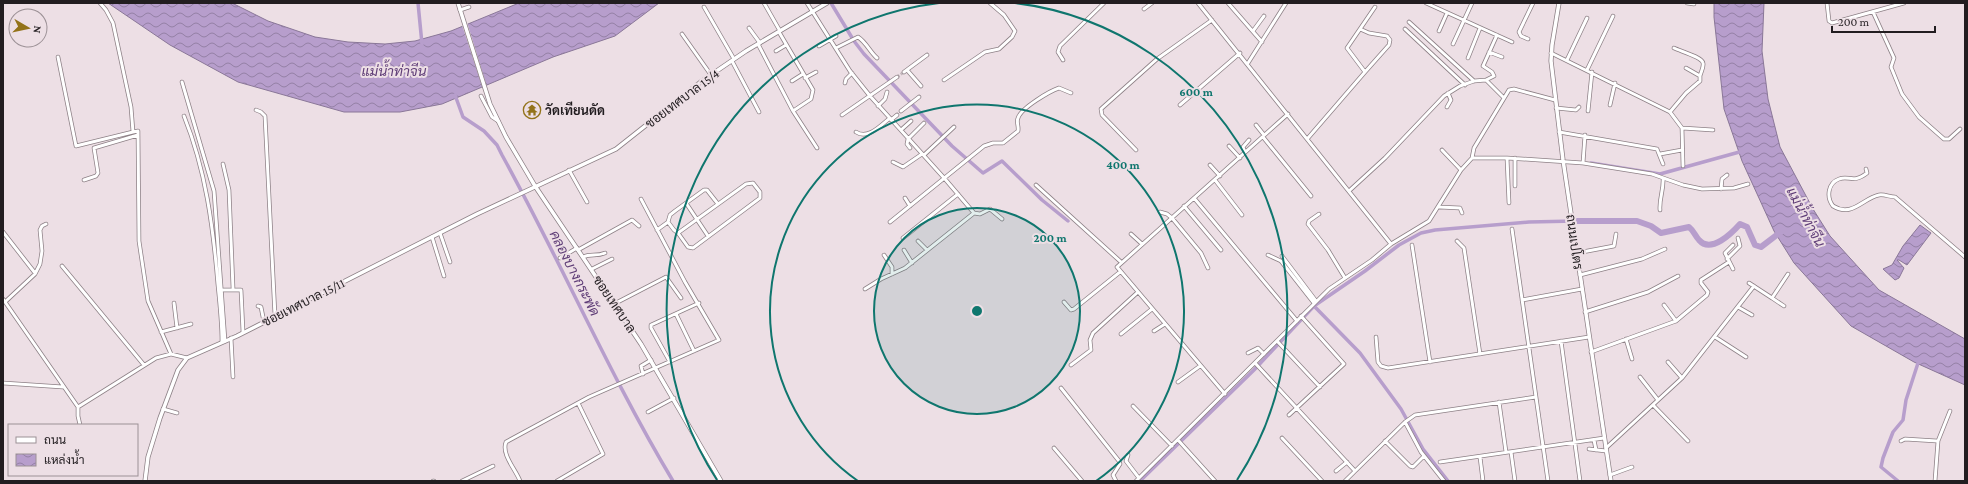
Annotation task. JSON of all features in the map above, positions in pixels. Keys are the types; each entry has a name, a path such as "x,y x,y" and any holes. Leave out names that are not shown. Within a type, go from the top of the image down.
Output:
{"street":[{"path":"100,3 113,23 131,107 133,132"},
{"name":"ซอยเทศบาล","path":"458,3 490,104 498,121 535,186 592,269 656,368 721,481"},
{"path":"764,3 786,45 813,90 813,96 793,112"},
{"path":"807,3 852,72 870,96 974,213 980,214 990,209 995,211 1002,219"},
{"name":"ซอยเทศบาล 15/4","path":"535,186 622,145 711,75 827,3"},
{"path":"944,80 985,52 999,49 1014,34 1015,30 1011,23 990,3"},
{"path":"1063,60 1058,52 1060,46 1104,3"},
{"path":"1144,9 1152,3"},
{"path":"1198,3 1240,53 1391,244"},
{"path":"1228,3 1262,42"},
{"path":"1248,63 1286,3"},
{"path":"1426,3 1512,42"},
{"path":"1453,44 1472,3"},
{"path":"1528,40 1521,36 1520,32 1533,3"},
{"name":"ถนนเปโตร","path":"1559,3 1550,53 1555,100 1611,481"},
{"path":"1687,3 1694,4"},
{"path":"1827,3 1831,23 1904,3"},
{"path":"460,10 470,7"},
{"path":"704,7 759,112"},
{"path":"1365,72 1347,48 1375,7"},
{"path":"1873,12 1894,58 1891,67 1898,86 1914,111 1944,139 1949,139 1960,129"},
{"path":"1439,31 1447,13"},
{"path":"1253,31 1264,16"},
{"path":"1587,70 1613,16"},
{"path":"1567,60 1586,18"},
{"path":"1136,150 1102,116 1101,109 1156,59 1212,20"},
{"path":"1410,22 1474,81"},
{"path":"749,28 759,44 793,112 817,148"},
{"path":"1308,138 1389,45 1390,40 1387,36 1369,33 1360,28"},
{"path":"1468,58 1480,28"},
{"path":"1405,29 1464,85"},
{"path":"682,34 711,75"},
{"path":"1349,191 1385,158 1448,93 1474,81 1486,80 1494,76 1492,72 1483,66 1497,35"},
{"path":"819,46 836,36"},
{"path":"836,48 855,38 864,41 868,49 877,58"},
{"path":"776,51 786,45"},
{"path":"1670,112 1686,93 1699,82 1703,66 1702,60 1697,56 1674,48"},
{"path":"1489,52 1502,57"},
{"path":"1180,105 1240,53"},
{"path":"1550,53 1592,72 1670,112 1682,128 1683,166"},
{"path":"921,86 905,71 927,55"},
{"path":"58,57 76,146 138,131 141,254 148,301 171,354"},
{"path":"1686,68 1700,76"},
{"path":"805,78 816,72"},
{"path":"845,83 846,79 852,72"},
{"path":"1588,111 1592,72"},
{"path":"792,82 803,74"},
{"path":"842,115 894,80"},
{"path":"1486,80 1504,98"},
{"path":"182,82 213,186 222,290 223,342"},
{"path":"1610,105 1615,84"},
{"path":"890,222 986,145 1004,143 1013,137 1018,131 1017,122 1020,114 1040,98 1059,88 1071,93"},
{"path":"1136,481 1172,446 1180,442 1315,302 1391,244 1429,221 1461,170 1472,158 1474,148 1509,90 1514,89 1555,100"},
{"path":"878,106 885,99 887,92"},
{"path":"1447,107 1451,100 1448,93"},
{"path":"481,96 492,116 498,121"},
{"path":"901,111 919,97"},
{"path":"1556,108 1576,110 1579,107"},
{"path":"256,110 262,112 265,116 275,316"},
{"path":"1225,394 1120,272 1118,266 1288,114"},
{"path":"856,132 863,135 871,133 897,115"},
{"path":"184,116 204,175 210,206 223,342"},
{"path":"901,130 911,121"},
{"path":"910,148 907,144 908,138 924,123"},
{"path":"1256,125 1311,196"},
{"path":"893,162 903,168 943,138 954,127"},
{"path":"1682,128 1713,130"},
{"path":"1559,132 1585,135 1656,148 1659,150 1663,164"},
{"path":"84,180 98,174 94,148 138,135"},
{"path":"1584,163 1585,135"},
{"path":"1245,152 1243,147 1249,140"},
{"path":"1229,146 1240,158"},
{"path":"1442,150 1461,170"},
{"path":"1660,154 1682,150"},
{"path":"1472,158 1563,160 1652,174 1691,187 1721,189 1740,187 1748,184"},
{"path":"1507,158 1509,203"},
{"path":"1514,158 1515,186"},
{"path":"223,164 229,190 233,288"},
{"path":"1210,165 1220,176"},
{"path":"1866,169 1867,173 1856,179 1840,178 1831,184 1829,193 1833,206 1842,209 1854,208 1880,195 1896,198 1965,257"},
{"path":"569,170 587,202"},
{"path":"1721,189 1722,179 1727,175"},
{"path":"1660,210 1659,199 1664,190 1663,178"},
{"path":"1214,180 1242,214"},
{"path":"668,222 688,247 691,248 760,198 760,192 751,182 678,233"},
{"path":"1036,185 1121,262"},
{"name":"ซอยเทศบาล 15/11","path":"187,358 264,322 535,186"},
{"path":"657,230 668,222 670,215 706,190 718,204"},
{"path":"903,238 958,194"},
{"path":"905,198 910,206"},
{"path":"1194,198 1297,321"},
{"path":"520,481 507,454 505,448 506,442 578,403 718,340 641,199"},
{"path":"686,204 708,236"},
{"path":"1184,206 1221,250"},
{"path":"1439,207 1460,208 1462,213"},
{"path":"1160,212 1167,214 1172,218 1201,253 1208,268"},
{"path":"865,290 892,274 901,271 974,213"},
{"path":"1319,214 1309,221 1308,224 1328,250 1345,278"},
{"path":"560,258 632,220 639,226"},
{"path":"46,224 42,226 40,230 41,258 35,273 4,300 78,407 80,424"},
{"path":"1512,229 1548,481"},
{"path":"3,232 35,273"},
{"path":"440,233 450,262"},
{"path":"1131,234 1142,244"},
{"path":"1577,253 1614,246 1616,234"},
{"path":"432,237 444,276"},
{"path":"1591,352 1676,321 1707,295 1700,283 1701,280 1728,261 1740,246 1738,238"},
{"path":"918,241 927,250"},
{"path":"1457,241 1464,248 1480,354"},
{"path":"1412,245 1430,362"},
{"path":"1733,245 1725,253 1733,269"},
{"path":"1580,275 1642,259 1665,249"},
{"path":"904,250 912,263"},
{"path":"583,257 589,254 598,256 604,254"},
{"path":"884,255 892,267 892,274"},
{"path":"1268,255 1281,261 1315,302"},
{"path":"1282,256 1315,302"},
{"path":"592,269 612,259"},
{"path":"62,266 144,365"},
{"path":"1064,302 1069,308 1074,309 1120,272"},
{"path":"1772,298 1788,274"},
{"path":"1585,312 1648,292 1678,276"},
{"path":"614,304 666,277 681,298"},
{"path":"1748,283 1784,306"},
{"path":"1589,449 1606,449 1682,378 1754,286"},
{"path":"222,290 233,288 239,289 242,292 243,332"},
{"path":"1522,300 1582,289"},
{"path":"1071,365 1091,350 1090,340 1093,333 1138,292"},
{"path":"174,303 177,328"},
{"path":"670,362 651,327 653,324 699,303"},
{"path":"1664,305 1676,321"},
{"path":"258,306 262,309 264,322"},
{"path":"1738,308 1752,315"},
{"path":"1121,334 1152,309"},
{"path":"676,314 694,351"},
{"path":"1289,415 1344,363 1302,316"},
{"path":"161,332 191,324"},
{"path":"1154,332 1165,324"},
{"path":"1376,337 1378,362 1383,367 1430,362 1589,337"},
{"path":"1715,337 1746,358"},
{"path":"231,338 234,377"},
{"path":"1626,340 1632,359"},
{"path":"1560,341 1580,481"},
{"path":"1278,342 1320,387"},
{"path":"1248,354 1258,348 1264,354"},
{"path":"78,407 156,358 171,354 187,358 178,370 163,409 148,458 145,481"},
{"path":"643,374 641,366 651,360"},
{"path":"1668,362 1682,378"},
{"path":"1255,363 1355,471"},
{"path":"1178,382 1200,366"},
{"path":"1640,376 1658,400"},
{"path":"3,383 63,387"},
{"path":"1061,388 1119,461 1120,464 1113,475 1116,481"},
{"path":"1346,481 1405,421 1412,416 1536,397"},
{"path":"648,412 674,398"},
{"path":"1499,402 1515,481"},
{"path":"557,481 602,454 578,403"},
{"path":"1653,405 1688,441"},
{"path":"1133,406 1172,446"},
{"path":"163,409 176,413"},
{"path":"1935,481 1938,441 1950,411"},
{"path":"1405,421 1424,456 1444,481"},
{"path":"1282,438 1322,481"},
{"path":"1440,462 1604,438"},
{"path":"1901,441 1905,439 1938,441"},
{"path":"1594,440 1596,450"},
{"path":"1386,441 1412,467 1424,456"},
{"path":"1180,442 1215,481"},
{"path":"1054,448 1082,481"},
{"path":"1128,455 1126,461 1140,478"},
{"path":"1480,457 1483,481"},
{"path":"1336,471 1347,462"},
{"path":"462,481 470,479 493,466"},
{"path":"1610,475 1632,467"}],"water":[{"name":"แม่น้ำท่าจีน","path":"108,3 232,3 268,21 315,37 348,42 385,44 415,41 451,31 519,3 659,3 615,36 553,57 442,104 400,112 344,112 238,82 170,45"},
{"name":"แม่น้ำท่าจีน","path":"1714,3 1764,3 1762,51 1768,99 1780,147 1813,209 1830,236 1879,290 1965,339 1965,385 1914,362 1851,326 1794,263 1774,231 1742,161 1724,109 1714,17"},
{"path":"1920,225 1931,233 1907,265 1897,260 1904,268 1899,278 1895,280 1883,269 1892,265 1903,246"}],"pier":[{"path":"467,22 487,87 483,89 462,25"}],"waterway":[{"path":"418,3 422,44"},
{"path":"831,3 854,41 864,54 952,146 983,173 1002,161 1042,200 1068,221"},
{"name":"คลองบางกระพัด","path":"455,95 463,117 484,131 497,145 545,236 628,401 673,481"},
{"path":"1591,163 1660,174 1743,151"},
{"path":"1140,481 1254,370 1314,306 1365,271 1399,245 1421,233 1435,230 1529,222 1576,221"},
{"path":"1576,221 1637,221 1651,226 1661,233 1689,227 1699,240 1704,244 1709,245 1721,241 1727,237 1740,224 1747,227 1755,245 1761,247 1782,231"},
{"path":"1314,306 1360,353 1401,409 1423,449 1448,481"},
{"path":"1898,481 1881,467 1893,432 1903,420 1906,400 1919,360"}],"tunnel":[{"path":"897,77 904,72"}],"place":[{"name":"วัดเทียนดัด","path":"532,110"}]}
